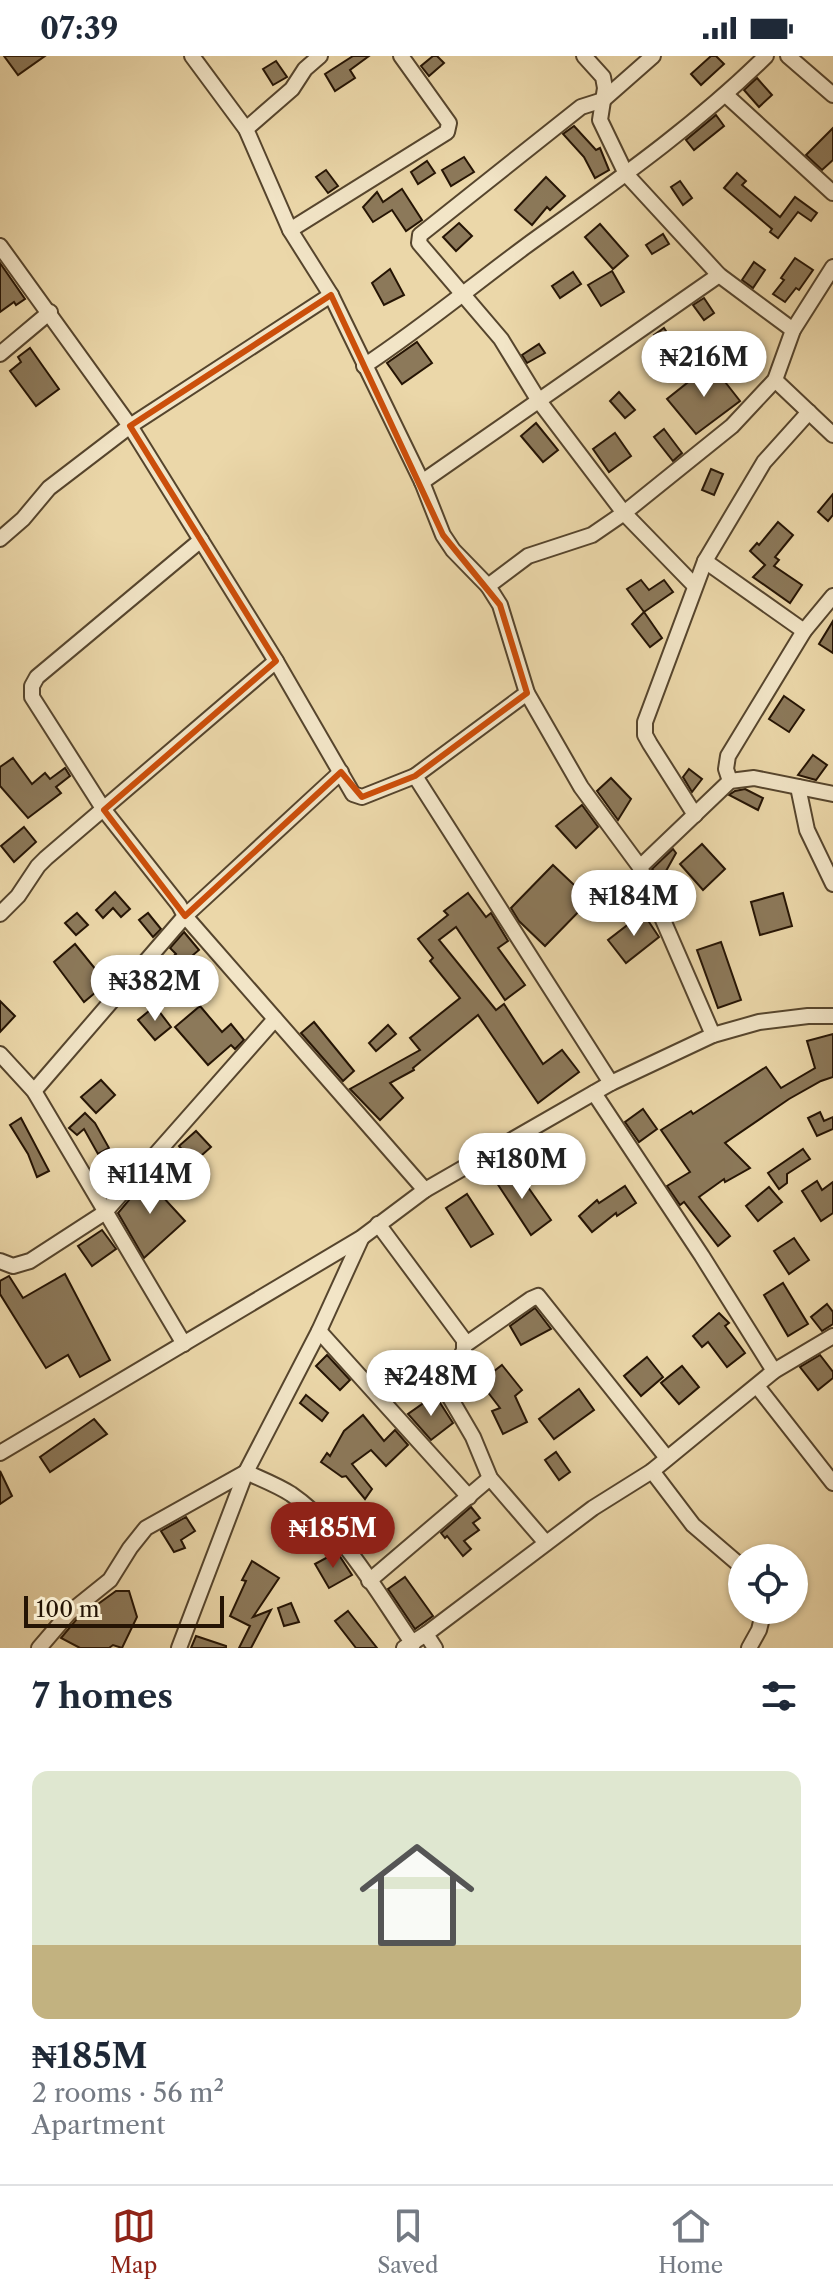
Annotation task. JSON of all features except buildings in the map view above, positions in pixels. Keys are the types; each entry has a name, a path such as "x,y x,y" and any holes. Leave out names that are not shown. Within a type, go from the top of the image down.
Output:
{"street":[{"path":"192,56 246,129 290,230 331,295 422,482 443,535 453,550 488,586 500,605 527,693 581,787 640,867 713,1035"},
{"path":"246,129 292,89 305,69 320,56"},
{"path":"290,230 447,132 449,123 401,56"},
{"path":"584,56 603,77 605,88 600,120"},
{"path":"653,56 603,100 581,107 420,235 419,243 501,339 539,401 624,513 695,586"},
{"path":"364,366 417,331 462,293 682,132 766,56"},
{"path":"788,56 833,95"},
{"path":"726,95 833,193"},
{"path":"581,107 600,120 626,174 719,275 793,330"},
{"path":"0,246 130,426 276,661 353,794 362,797 415,776 527,693"},
{"path":"488,586 528,556 583,539 624,513 732,426 775,380 793,330 833,267"},
{"path":"422,482 719,275"},
{"path":"0,539 23,519 49,488 130,426 331,295"},
{"path":"0,354 50,312"},
{"path":"775,380 833,435"},
{"path":"695,815 645,735 645,722 705,561 764,462 809,412"},
{"path":"201,540 37,677 32,686 32,697 104,810 185,916 425,1190"},
{"path":"705,561 804,631"},
{"path":"730,781 726,769 728,756 804,631 833,596"},
{"path":"0,914 18,896 38,866 276,661"},
{"path":"34,1091 185,916 341,772"},
{"path":"415,776 611,1083"},
{"path":"640,867 730,781 754,778 833,794"},
{"path":"798,787 807,830 833,884"},
{"path":"0,1453 361,1238 425,1190 611,1083 713,1035 759,1022 833,1016"},
{"path":"0,1261 13,1266 30,1261 104,1213 275,1019"},
{"path":"0,1054 34,1091 184,1344"},
{"path":"594,1093 774,1371"},
{"path":"378,1224 465,1345"},
{"path":"179,1648 246,1472 319,1331 361,1238"},
{"path":"546,1543 490,1478 473,1437 445,1389 465,1345 538,1296 667,1458"},
{"path":"319,1331 469,1497"},
{"path":"246,1472 289,1493 315,1513 369,1581 408,1646 593,1508 652,1471 774,1371 833,1336"},
{"path":"757,1386 833,1483"},
{"path":"652,1471 693,1525 728,1555"},
{"path":"39,1648 69,1613 110,1580 146,1528 246,1472"},
{"path":"369,1581 490,1478"},
{"path":"749,1648 760,1624"},
{"path":"426,1634 435,1648"}],"highlighted area":[{"path":"331,295 443,535 500,605 527,693 415,776 362,797 341,772 185,916 104,810 276,661 130,426"}]}
